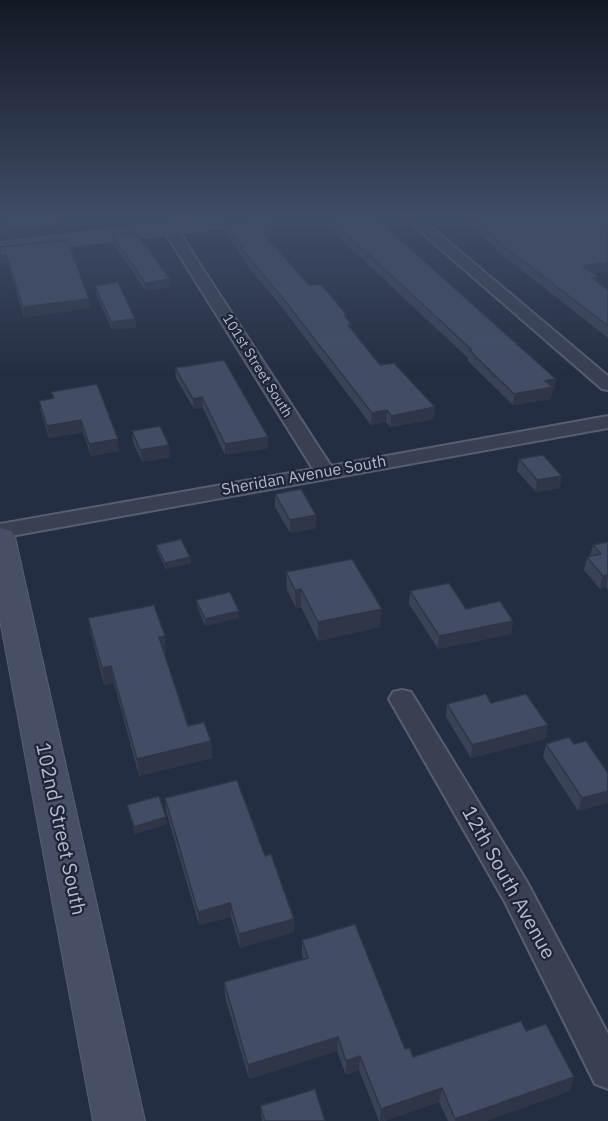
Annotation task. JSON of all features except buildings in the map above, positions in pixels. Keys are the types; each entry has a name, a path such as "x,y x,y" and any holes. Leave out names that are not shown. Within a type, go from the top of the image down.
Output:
{"street":[{"name":"101st Street South","path":"196,269 325,472"},
{"path":"470,269 608,386"},
{"name":"Sheridan Avenue South","path":"0,531 608,422"},
{"name":"102nd Street South","path":"0,537 119,1121"},
{"name":"12th South Avenue","path":"402,699 516,892 608,1071"}]}
